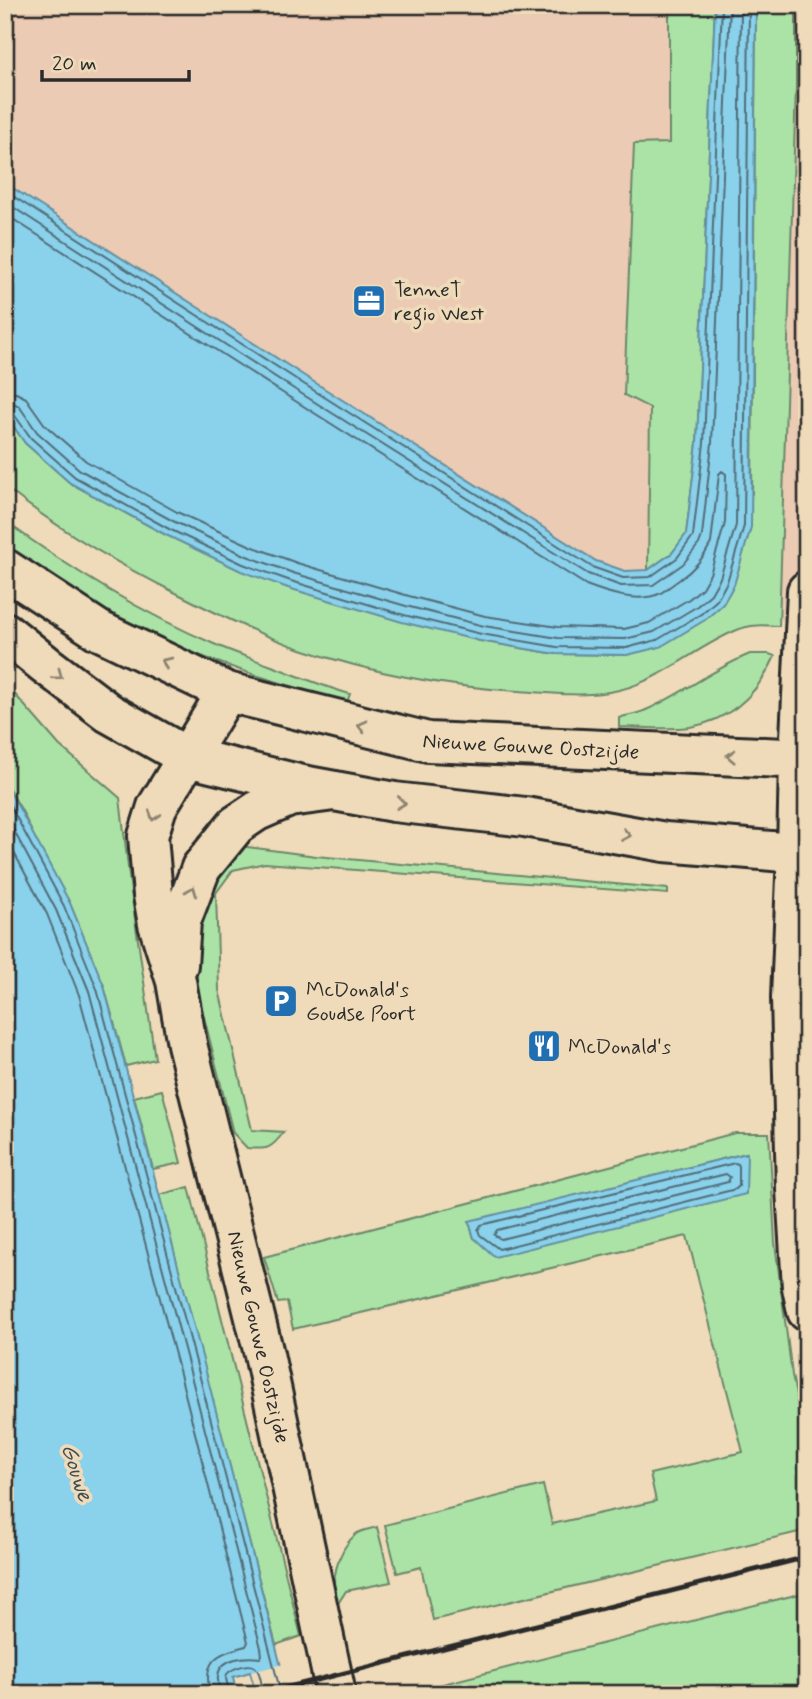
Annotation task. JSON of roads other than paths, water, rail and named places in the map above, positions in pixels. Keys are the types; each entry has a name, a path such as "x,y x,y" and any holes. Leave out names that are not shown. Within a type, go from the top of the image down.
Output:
{"main road":[{"name":"Nieuwe Gouwe Oostzijde","path":"5,569 98,630 227,692 428,742 803,759"},
{"path":"807,591 802,853 791,999 796,1189 802,1287 807,1311"},
{"name":"Nieuwe Gouwe Oostzijde","path":"5,632 109,713 187,757 302,785 394,802 525,817 665,842 802,853"},
{"name":"Nieuwe Gouwe Oostzijde","path":"227,692 157,807 148,836 152,895 176,981 187,1044 264,1354 336,1694"},
{"name":"Nieuwe Gouwe Oostzijde","path":"176,981 181,921 201,868 236,825 257,811 289,796 334,791"}],"water":[{"path":"715,5 756,5 751,527 734,585 723,604 705,620 660,647 627,655 556,654 480,641 402,622 288,588 241,571 166,535 70,483 25,443 5,414 5,183 596,561 625,571 648,570 672,553 686,534 697,443"},
{"name":"Gouwe","path":"5,782 70,903 104,986 288,1694 257,1694 250,1672 233,1677 237,1694 5,1694"},
{"path":"747,1153 746,1194 495,1257 474,1238 469,1221"}],"railway":[{"path":"261,1694 807,1557"}],"place":[{"name":"TenneT regio West","path":"369,301"},
{"name":"McDonald's Goudse Poort","path":"281,1001"},
{"name":"McDonald's","path":"544,1046"}]}
